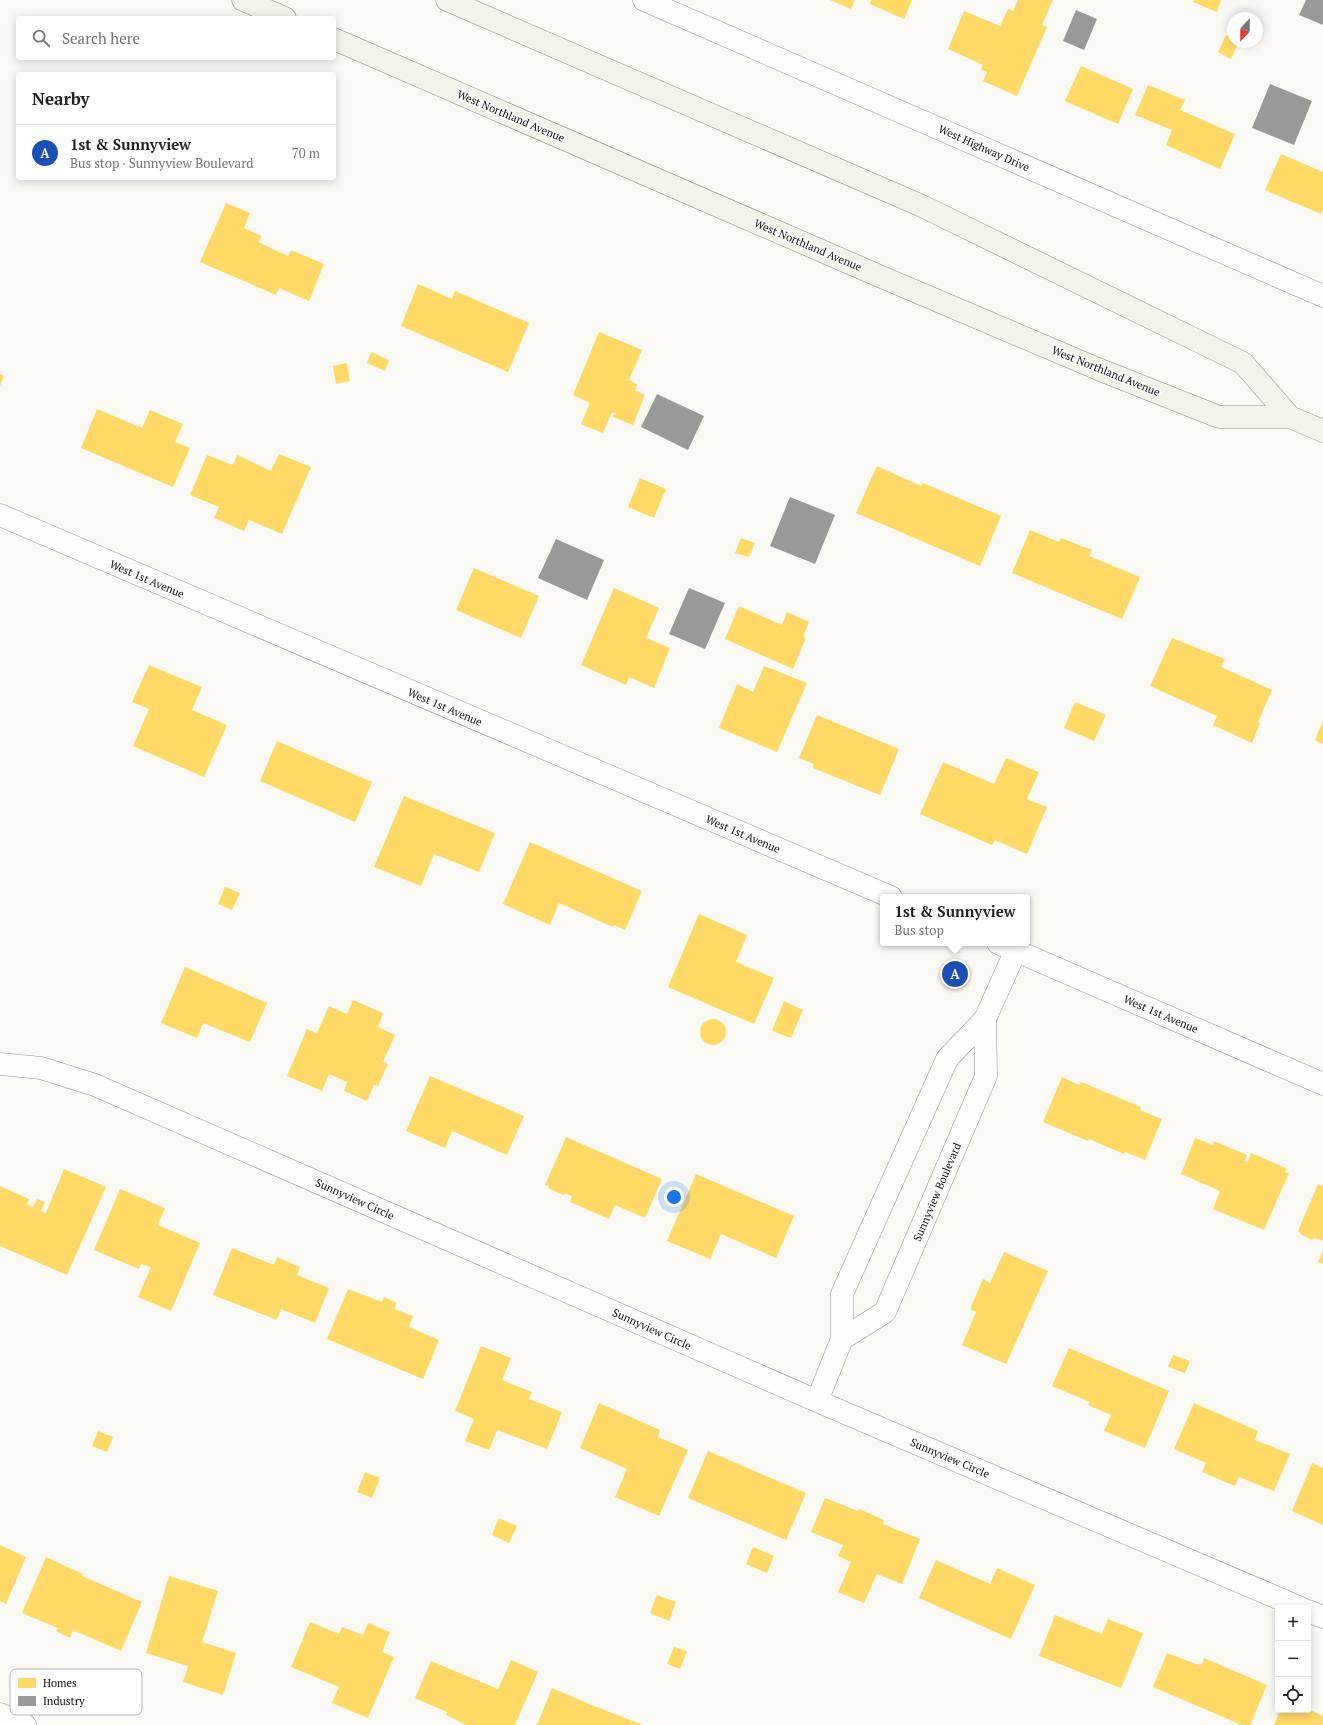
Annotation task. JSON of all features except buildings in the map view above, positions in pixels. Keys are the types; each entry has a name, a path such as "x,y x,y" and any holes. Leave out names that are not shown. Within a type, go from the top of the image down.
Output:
{"main road":[{"path":"243,0 280,16"},
{"name":"West Northland Avenue","path":"447,0 922,206 1243,363 1290,417"},
{"name":"West Northland Avenue","path":"336,40 877,275 1219,417 1290,417 1323,431"}],"street":[{"name":"West Highway Drive","path":"644,0 1323,296"},
{"name":"West 1st Avenue","path":"0,515 884,894"},
{"name":"West 1st Avenue","path":"1007,947 1323,1084"},
{"name":"Sunnyview Boulevard","path":"842,1339 885,1312 986,1076 985,1019 1007,947"},
{"name":"Sunnyview Boulevard","path":"816,1401 842,1339 842,1294 947,1059 985,1019"},
{"name":"Sunnyview Circle","path":"0,1064 41,1068 94,1085 816,1401 1294,1605"},
{"path":"1311,1612 1323,1618"},
{"path":"0,1714 25,1725"}],"place":[{"name":"1st & Sunnyview","path":"955,974"}]}
